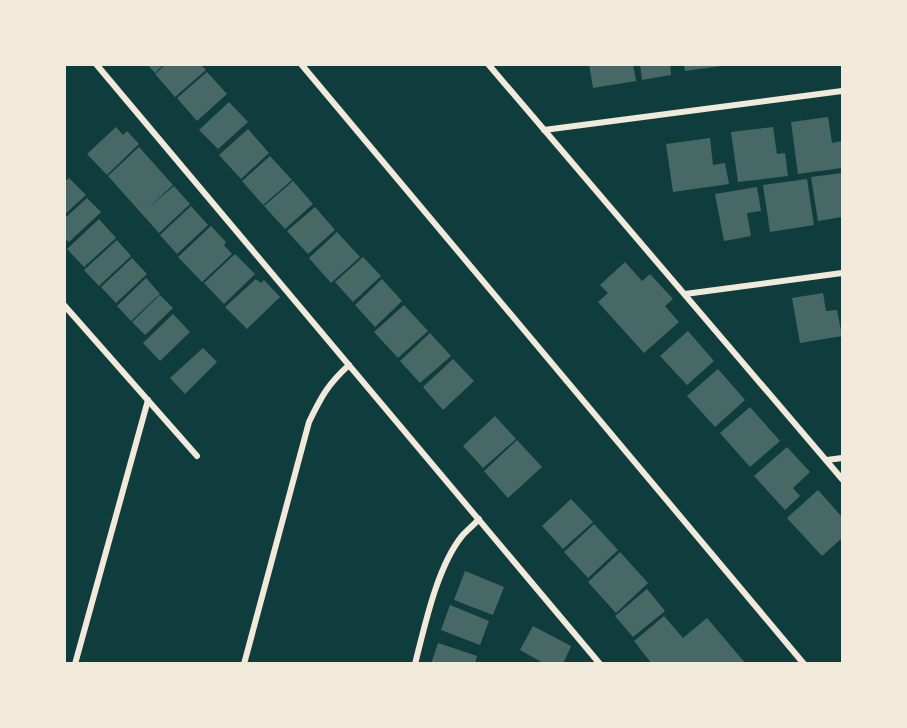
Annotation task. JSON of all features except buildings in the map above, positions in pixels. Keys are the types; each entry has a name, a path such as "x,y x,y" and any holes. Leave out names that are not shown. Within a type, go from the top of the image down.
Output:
{"street":[{"path":"96,64 600,663"},
{"path":"301,64 804,663"},
{"path":"488,64 843,479"},
{"path":"544,130 843,92"},
{"path":"685,294 843,273"},
{"path":"64,305 197,456"},
{"path":"244,663 309,423 321,397 334,379 349,365"},
{"path":"75,663 148,400"},
{"path":"827,460 843,458"},
{"path":"415,663 439,579 462,536 479,519"}]}
